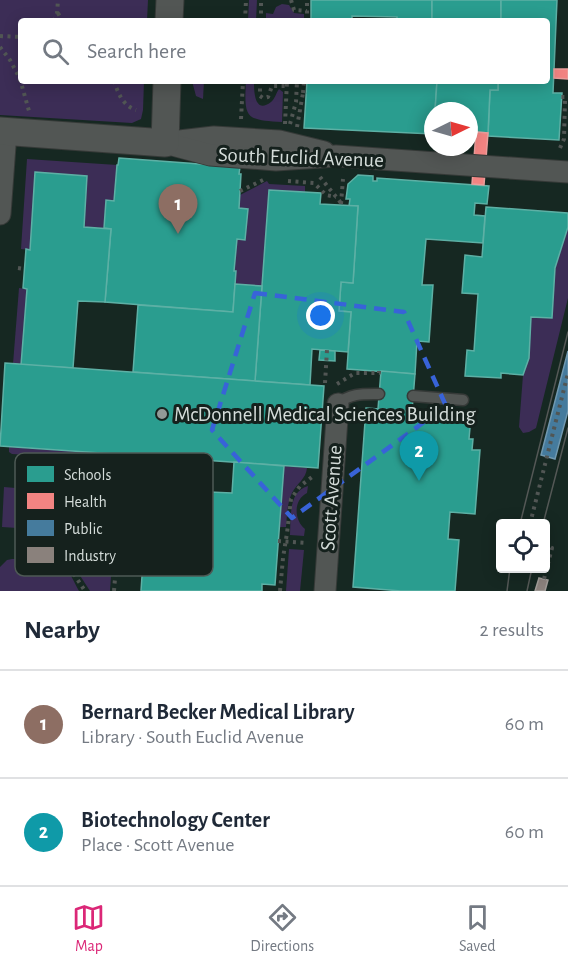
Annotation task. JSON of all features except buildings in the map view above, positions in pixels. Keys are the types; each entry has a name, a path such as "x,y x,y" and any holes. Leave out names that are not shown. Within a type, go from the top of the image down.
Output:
{"street":[{"path":"169,18 170,0"},
{"path":"0,214 3,132 165,143 167,84"},
{"name":"South Euclid Avenue","path":"165,143 214,136 297,144 336,156 568,172"},
{"name":"Scott Avenue","path":"325,591 337,394"}],"lane":[{"path":"337,394 344,399 356,395 379,394"},
{"path":"413,396 463,400"}],"path":[{"path":"55,18 58,0"},
{"path":"245,18 246,0"},
{"path":"261,0 261,18"},
{"path":"291,0 294,10 307,11"},
{"path":"307,18 308,0"},
{"path":"57,13 60,18"},
{"path":"0,36 18,37"},
{"path":"0,47 18,75"},
{"path":"22,84 30,111"},
{"path":"116,84 125,103 129,108 136,110"},
{"path":"241,119 243,84"},
{"path":"260,84 260,96 263,98 268,97 272,86 282,84"},
{"path":"287,84 287,128 296,102 297,84"},
{"path":"299,122 305,93 304,84"},
{"path":"560,148 564,139 565,97 561,97"},
{"path":"240,191 269,177"},
{"path":"321,177 341,204 343,179"},
{"path":"282,181 314,183 326,195 336,197"},
{"path":"18,268 25,269"},
{"path":"325,383 327,351"},
{"path":"337,394 355,373 379,373 379,371"},
{"path":"531,519 568,373"},
{"path":"280,591 291,499 300,486 312,477"},
{"path":"278,541 307,543"},
{"path":"544,579 546,573"},
{"path":"75,576 85,591"},
{"path":"114,591 115,576"}],"highlighted area":[{"path":"255,293 404,312 446,406 292,518 212,430"}],"shaded area":[{"path":"0,0 568,0 568,591 0,591"},
{"path":"0,0 148,0 147,18 18,18 18,84 144,84 141,119 132,123 0,115"},
{"path":"249,0 257,0 256,18 248,18"},
{"path":"282,4 289,5 294,13 304,14 304,18 266,18 266,13 273,14 276,7"},
{"path":"193,84 204,84 203,99 196,96"},
{"path":"246,84 254,84 256,100 261,105 272,101 279,89 283,92 282,122 254,118 249,115 246,103"},
{"path":"27,159 117,165 114,201 106,201 104,228 84,227 87,176 35,172 30,250 21,249"},
{"path":"267,181 269,184 305,186 305,192 269,190 262,286 235,284 237,239 245,240 248,209 239,208 240,195"},
{"path":"568,227 568,298 536,428 523,433 519,427 523,375 529,358 531,317 552,318 555,268"},
{"path":"19,288 27,289 21,365 13,364"},
{"path":"9,447 99,453 15,454 9,452"},
{"path":"284,466 307,468 305,475 290,497 286,527 279,527"},
{"path":"308,486 307,493 302,496 297,505 297,516 305,529 304,536 290,535 294,499 297,493"},
{"path":"4,487 15,488 15,528 2,527"},
{"path":"289,549 304,550 300,591 286,591"},
{"path":"15,559 15,576 71,576 79,591 0,591 0,567 7,560"},
{"path":"80,576 111,576 110,591 90,591"}],"tram line":[{"path":"521,519 568,332"},
{"path":"544,519 568,428"},
{"path":"507,591 509,573"},
{"path":"527,591 531,573"}],"place":[{"name":"Bernard Becker Medical Library","path":"178,234"},
{"name":"McDonnell Medical Sciences Building","path":"162,414"},
{"name":"Biotechnology Center","path":"419,481"}]}
